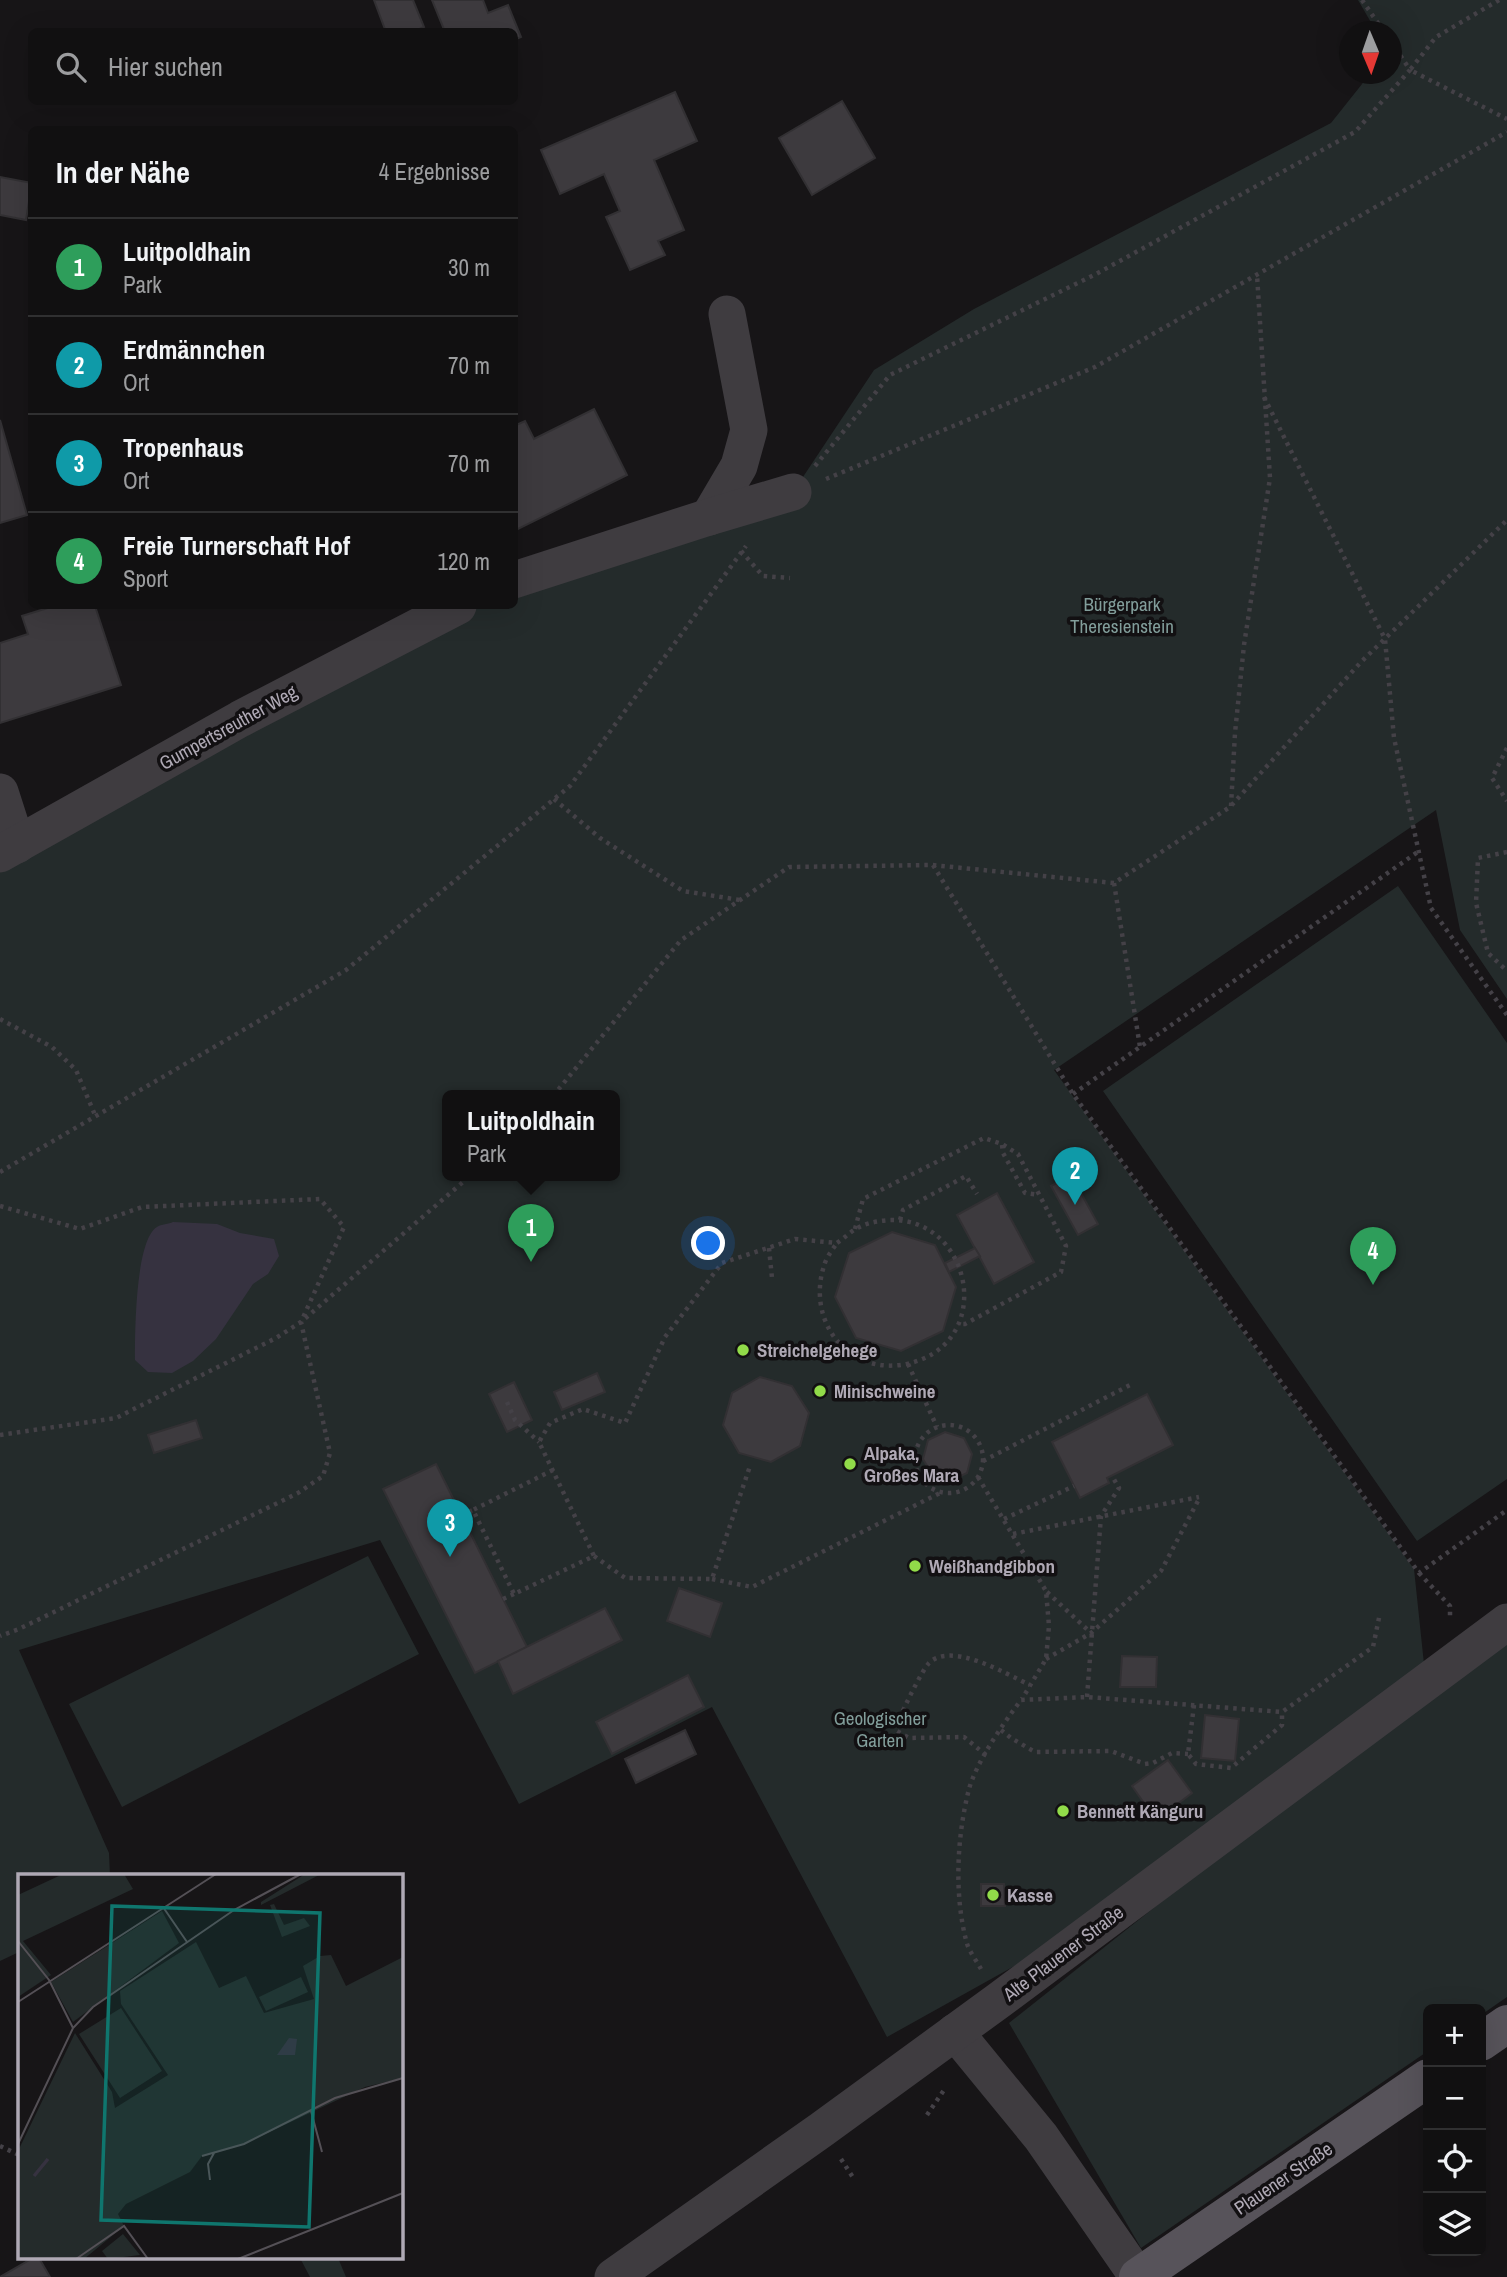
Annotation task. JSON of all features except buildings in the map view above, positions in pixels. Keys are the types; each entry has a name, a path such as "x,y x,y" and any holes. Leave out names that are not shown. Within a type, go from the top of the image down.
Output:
{"main road":[{"path":"1486,2039 1507,2024"},
{"name":"Plauener Straße","path":"1138,2277 1423,2081"}],"street":[{"path":"709,517 739,466 749,430 727,314"},
{"path":"518,579 793,492"},
{"name":"Gumpertsreuther Weg","path":"8,849 240,719 452,609"},
{"path":"0,792 8,849"},
{"name":"Alte Plauener Straße","path":"613,2277 998,2001 1507,1622"},
{"path":"955,2032 1041,2137 1138,2277"}],"path":[{"path":"1362,0 1376,21"},
{"path":"793,492 890,375 1096,274 1355,132 1436,37 1499,0"},
{"path":"1402,59 1410,70 1507,119"},
{"path":"793,492 1095,367 1507,132"},
{"path":"1230,807 1244,645 1270,478 1257,275"},
{"path":"1264,397 1385,639 1394,738 1431,908 1507,1015"},
{"path":"557,1090 681,940 789,867 932,865 1114,883 1230,807 1361,662 1507,520"},
{"path":"0,1172 346,970 570,786 750,541"},
{"path":"741,551 763,576 790,578"},
{"path":"1507,748 1492,778 1507,801"},
{"path":"554,799 600,838 683,891 741,900"},
{"path":"1073,1094 1419,851"},
{"path":"1507,852 1478,858 1476,903 1489,953 1507,971"},
{"path":"932,865 1073,1094 1419,1573 1450,1606 1451,1664"},
{"path":"1114,883 1140,1047"},
{"path":"0,1019 52,1047 76,1070 95,1115"},
{"path":"855,1229 863,1199 984,1138 1002,1144 1018,1154 1066,1247 1060,1272 965,1324 958,1324"},
{"path":"1002,1144 1003,1153 1025,1193 1040,1195"},
{"path":"900,1220 903,1210 966,1175 977,1194"},
{"path":"0,1435 116,1418 276,1338 301,1322 464,1181"},
{"path":"0,1206 80,1229 142,1207 320,1199 344,1227 301,1322 330,1453 323,1476 286,1499 0,1636"},
{"path":"900,1220 922,1226 942,1239 956,1257 964,1279 965,1301 958,1324 950,1338 924,1359 885,1366 863,1360 843,1348 828,1330 820,1308 819,1286 824,1263 837,1243 855,1229 877,1221 900,1220"},
{"path":"539,1442 550,1423 583,1409 625,1423 665,1337 722,1264 795,1239 837,1243"},
{"path":"769,1248 772,1278"},
{"path":"908,1364 936,1427"},
{"path":"983,1461 1132,1384"},
{"path":"507,1402 515,1420 539,1442 594,1556 625,1578 712,1580 751,1587 942,1492"},
{"path":"959,1426 977,1440 983,1461 978,1476 962,1490 952,1493 932,1489 923,1482 917,1472 915,1451 919,1441 936,1427 959,1426"},
{"path":"712,1580 751,1466"},
{"path":"461,1515 552,1470"},
{"path":"978,1476 1046,1591 1091,1633"},
{"path":"1087,1697 1101,1516 1118,1488 1112,1476"},
{"path":"1004,1519 1074,1486"},
{"path":"1013,1534 1200,1497 1161,1571 1091,1633 1046,1659"},
{"path":"473,1510 514,1594"},
{"path":"1419,1573 1507,1510"},
{"path":"503,1599 594,1556"},
{"path":"998,2001 966,1943 960,1896 960,1841 970,1788 986,1755 1046,1659 1049,1626 1046,1591"},
{"path":"1021,1700 1087,1697 1282,1712 1373,1647 1380,1613"},
{"path":"986,1755 964,1737 909,1738 898,1731 898,1721 930,1662 950,1654 968,1657 1030,1685"},
{"path":"1194,1705 1188,1754 1196,1764 1231,1768 1282,1725 1282,1712"},
{"path":"1001,1730 1035,1752 1111,1751 1145,1764 1172,1753 1188,1754"},
{"path":"1231,1760 1231,1768"},
{"path":"0,2146 18,2155"},
{"path":"835,2150 854,2179"}],"green space":[{"name":"Bürgerpark Theresienstein","path":"1358,0 1507,0 1507,999 1460,930 1436,810 1054,1070 1414,1569 1424,1664 1020,1963 887,2037 712,1707 519,1804 380,1540 19,1650 109,1853 110,1874 18,1874 18,1952 0,1961 0,854 452,609 518,609 518,579 793,492 874,370 974,309 1331,123 1362,84 1402,84 1402,21 1370,21"},
{"path":"1398,886 1507,1043 1507,1479 1417,1541 1103,1091"},
{"path":"368,1556 419,1654 122,1807 69,1704"},
{"path":"1507,1627 1507,1997 1486,2012 1486,2004 1423,2004 1423,2054 1141,2248 1009,2023"},
{"path":"301,2260 339,2260 346,2277 310,2277"}],"shaded area":[{"path":"173,1222 217,1224 240,1233 274,1239 279,1256 268,1274 253,1284 216,1339 193,1361 172,1373 148,1372 135,1360 140,1268 150,1235 157,1227"}],"place":[{"name":"Erdmännchen","path":"1075,1205"},
{"name":"Luitpoldhain","path":"531,1262"},
{"name":"Freie Turnerschaft Hof","path":"1373,1285"},
{"name":"Streichelgehege","path":"743,1350"},
{"name":"Minischweine","path":"820,1391"},
{"name":"Alpaka, Großes Mara","path":"850,1464"},
{"name":"Tropenhaus","path":"450,1557"},
{"name":"Weißhandgibbon","path":"915,1566"},
{"name":"Bennett Känguru","path":"1063,1811"},
{"name":"Kasse","path":"993,1895"}],"park label":[{"name":"Geologischer Garten","path":"880,1729"}]}
